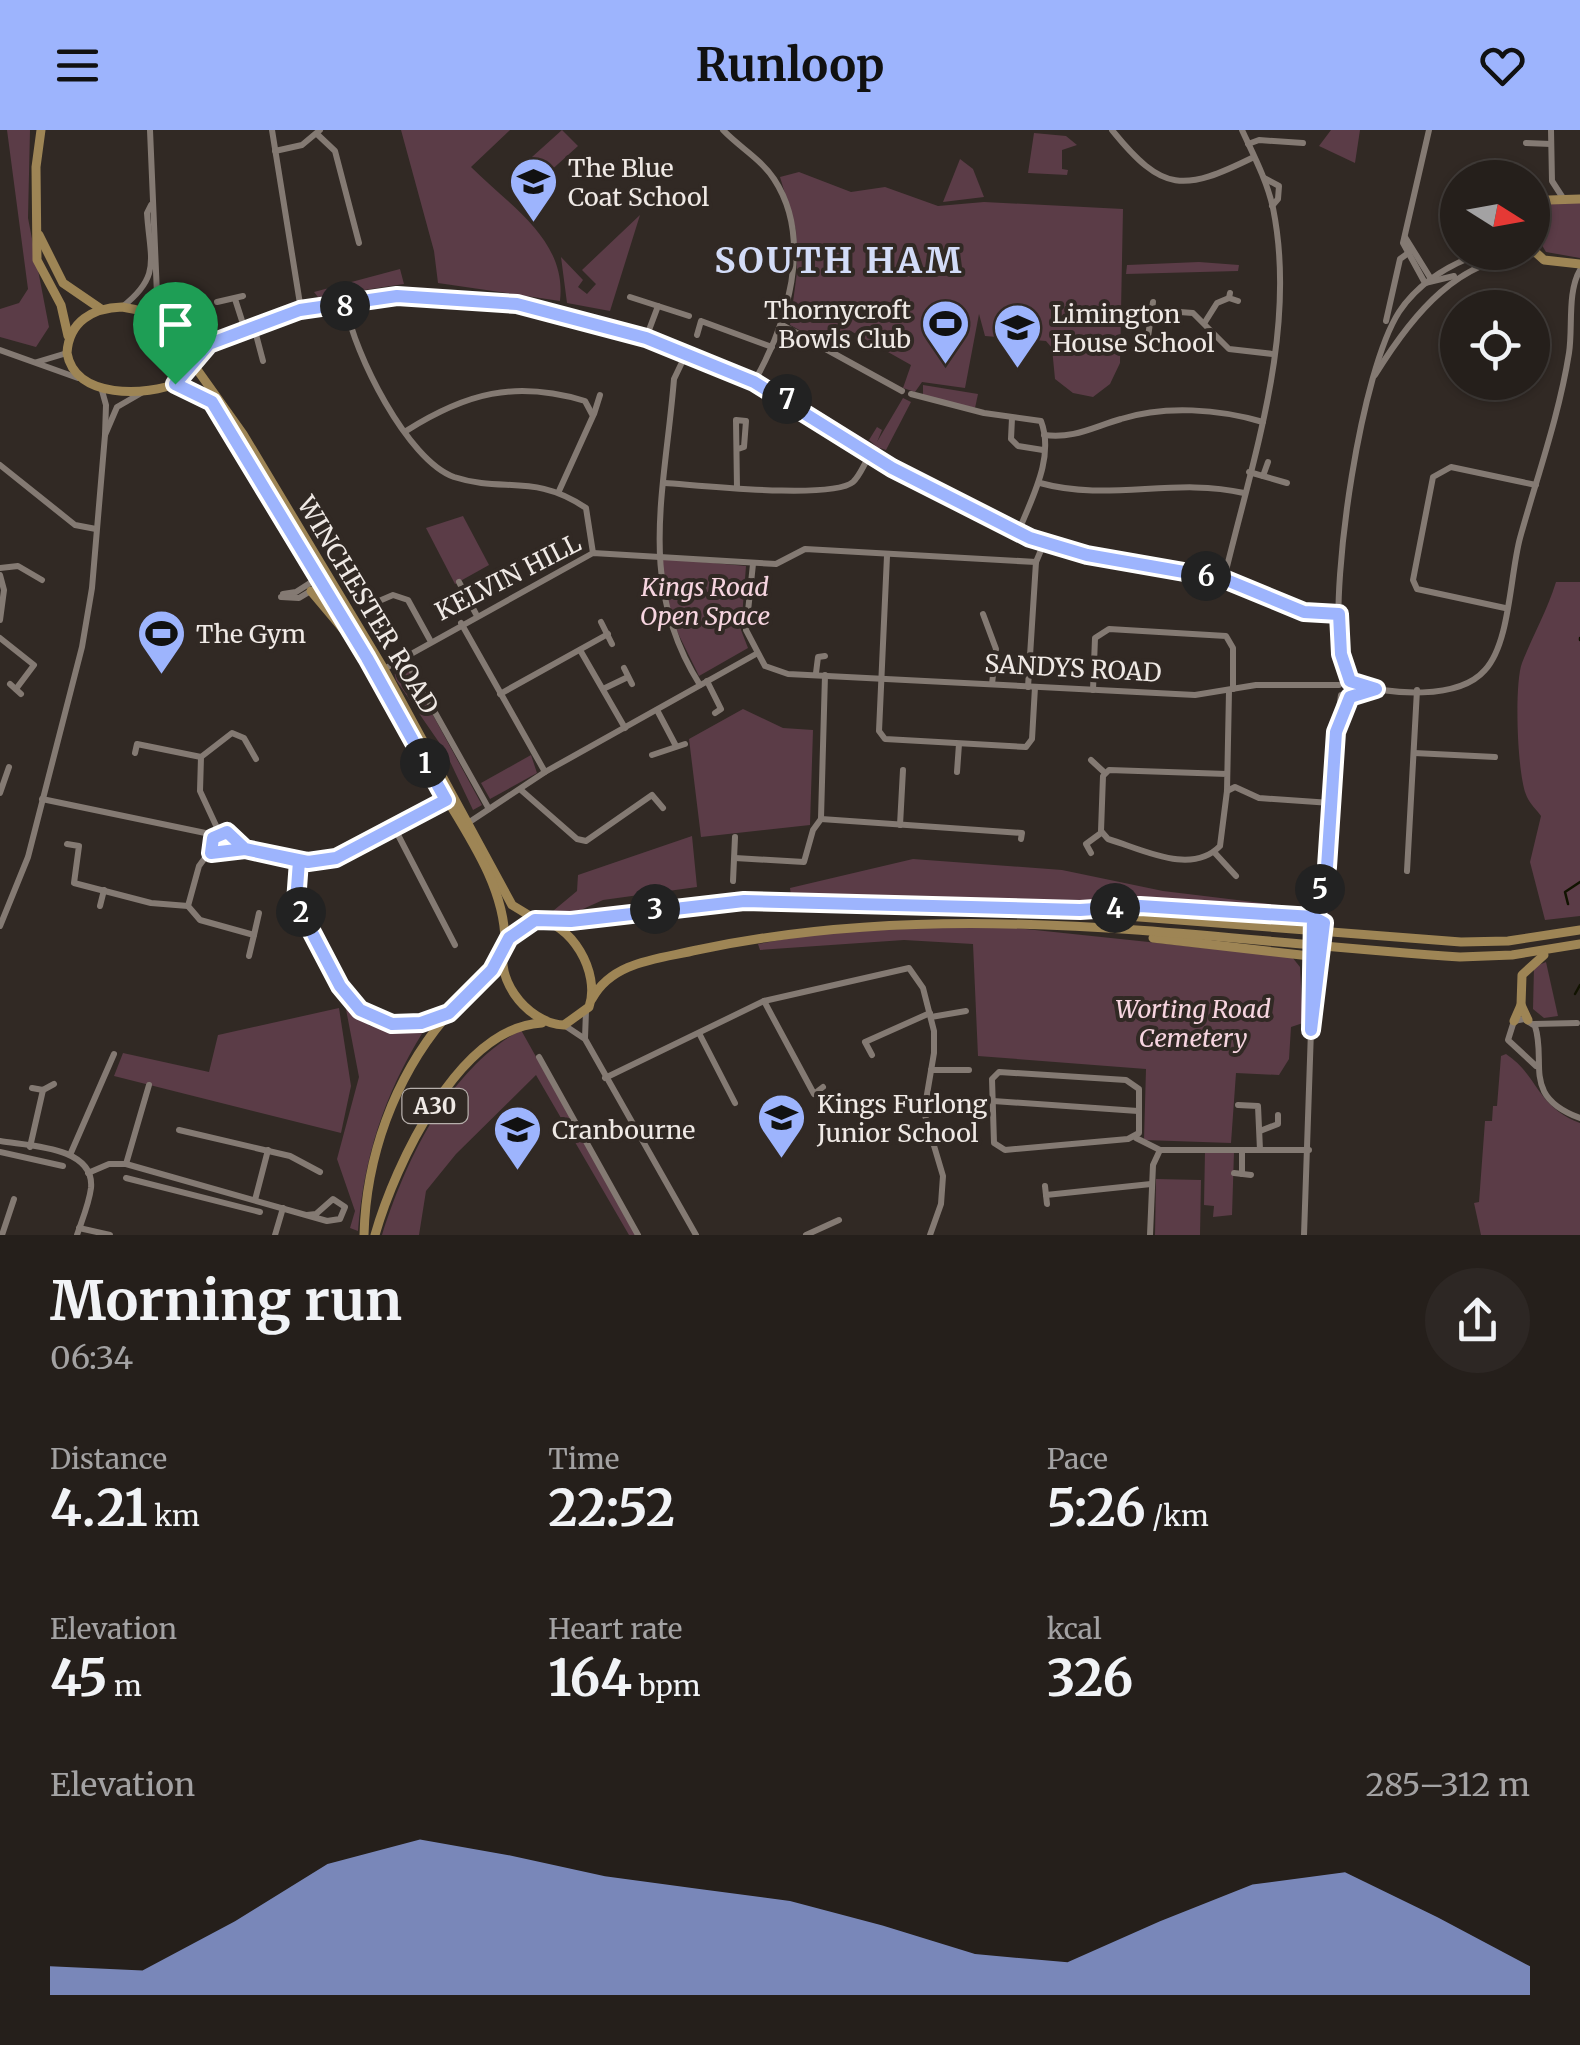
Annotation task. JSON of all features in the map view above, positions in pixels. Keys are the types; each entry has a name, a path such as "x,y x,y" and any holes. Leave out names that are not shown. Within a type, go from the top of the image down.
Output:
{"main road":[{"path":"41,130 36,184 37,260 62,306 68,338 66,352 78,378 100,386 144,392 175,384 187,374 191,361 181,340 158,318 122,306 101,309 84,318 68,338"},
{"path":"1550,201 1580,198"},
{"path":"39,236 64,283 101,309"},
{"path":"1550,258 1580,267"},
{"name":"WINCHESTER ROAD","path":"191,361 243,434 446,800 500,904 505,944"},
{"name":"WINCHESTER ROAD","path":"175,384 212,402 384,669 512,904 535,920"},
{"path":"312,591 367,658"},
{"path":"1580,930 1508,942 1461,942 1080,910 744,901 552,922 535,920 505,944 502,956 508,982 533,1015 545,1023 564,1026 586,1010 608,976 636,965 834,928 943,921 1076,927 1358,951 1502,956 1580,944"},
{"path":"1080,910 1140,906 1314,912"},
{"path":"552,922 575,942 590,978 592,999"},
{"path":"1076,927 1315,959 1322,945"},
{"path":"1514,1021 1520,1006 1522,975 1531,963 1555,949"},
{"name":"A30","path":"364,1235 373,1169 393,1099 449,1013 502,956"},
{"path":"1502,956 1522,975"},
{"path":"1520,1006 1531,1022"},
{"name":"A30","path":"375,1235 397,1171 438,1102 505,1032 545,1023"}],"street":[{"path":"150,130 152,204 157,227 154,296 158,318"},
{"path":"272,130 300,310"},
{"path":"723,130 766,168 786,203 792,272 782,325 754,382"},
{"path":"1112,130 1134,159 1176,181 1210,178 1254,158"},
{"path":"1224,579 1264,422 1278,268 1272,206 1278,199 1279,186 1264,178 1242,130"},
{"path":"1429,130 1405,237 1408,253 1429,282 1432,300"},
{"path":"1550,185 1552,130"},
{"path":"275,151 302,145 319,132 336,151 359,243"},
{"path":"1248,144 1259,140 1303,143"},
{"path":"1526,144 1551,144"},
{"path":"1552,181 1563,198"},
{"path":"122,306 147,285 147,213 152,204"},
{"path":"147,213 157,227"},
{"path":"148,238 157,227"},
{"path":"1386,321 1400,259 1408,253"},
{"path":"1565,264 1574,284"},
{"path":"1346,689 1452,689 1478,677 1495,656 1566,368 1574,284 1580,267"},
{"path":"1322,945 1338,723 1346,689 1339,614 1354,474 1372,381 1388,330 1429,282 1452,270"},
{"path":"1429,282 1473,270"},
{"path":"1372,381 1398,337 1432,300 1464,274"},
{"path":"217,302 243,296"},
{"path":"191,361 209,344 300,310 397,296 488,300 646,338 754,382 870,455 1044,543 1224,579 1304,612 1339,614"},
{"path":"1205,322 1217,303 1229,296 1238,301"},
{"path":"630,297 689,316"},
{"path":"234,299 263,361"},
{"path":"346,306 374,383 422,454 456,478 524,483 559,492 586,508 593,553"},
{"path":"646,338 658,306"},
{"path":"1152,340 1153,306 1193,313 1228,349 1273,354"},
{"path":"697,335 702,320 772,347"},
{"path":"782,325 902,391"},
{"path":"181,340 209,344"},
{"path":"0,350 78,378"},
{"path":"36,362 66,352"},
{"path":"685,356 674,379 659,555 666,614 703,683 722,709 715,713"},
{"path":"0,926 24,868 84,638 106,405 100,386"},
{"path":"406,431 448,404 492,392 536,391 585,400 600,395 559,492"},
{"path":"104,435 117,406 144,392"},
{"path":"916,394 1012,418 1040,421 1044,436 1040,483 1018,533"},
{"path":"585,400 594,416"},
{"path":"1044,436 1085,434 1122,418 1172,410 1264,422"},
{"path":"1012,418 1012,439 1018,446 1042,450"},
{"path":"737,488 738,449"},
{"path":"664,483 737,488 840,486 853,482 870,455"},
{"path":"1264,476 1268,462"},
{"path":"0,465 78,527 96,530"},
{"path":"1506,608 1416,590 1413,580 1434,477 1451,468 1536,485"},
{"path":"1249,472 1288,483"},
{"path":"1040,483 1086,492 1176,485 1244,493"},
{"path":"887,556 879,731 885,739 1028,746 1036,562 1044,543"},
{"name":"KELVIN HILL","path":"384,669 476,614 593,553 753,564 785,562 804,549 1036,562"},
{"path":"470,821 545,772 756,654 746,630 753,564"},
{"path":"0,620 0,571 18,566 42,580"},
{"path":"324,579 296,599 282,595 296,592 324,579"},
{"path":"458,582 476,614"},
{"path":"379,601 393,595 408,600 430,640"},
{"path":"983,614 996,649 992,684"},
{"path":"601,622 612,644"},
{"path":"461,623 545,772"},
{"path":"1093,690 1096,638 1109,629 1226,636 1234,648 1224,831 1214,852 1184,861 1108,840 1102,833 1105,774"},
{"path":"500,694 608,634"},
{"path":"0,638 34,665 16,689"},
{"path":"580,650 625,728"},
{"name":"SANDYS ROAD","path":"756,654 765,666 776,671 1032,687 1194,695 1256,685 1346,689"},
{"path":"404,656 489,809"},
{"path":"735,858 804,862 812,830 821,818 818,657 825,656"},
{"path":"603,689 630,680 624,668"},
{"path":"1407,871 1417,690"},
{"path":"652,755 681,745 656,710"},
{"path":"201,758 232,734 244,738 256,759"},
{"path":"135,753 137,744 201,758"},
{"path":"957,772 959,744"},
{"path":"1414,753 1495,758"},
{"path":"201,758 200,791 217,840"},
{"path":"1091,760 1105,774 1227,776 1250,794"},
{"path":"0,793 9,767"},
{"path":"900,825 903,770"},
{"path":"1227,791 1235,787 1274,800 1332,803"},
{"path":"521,790 577,839 586,841 652,795 663,808"},
{"path":"42,798 204,832 233,850 299,861 347,855 446,800"},
{"path":"821,818 1022,834 1021,839"},
{"path":"395,829 455,945"},
{"path":"1091,853 1086,844 1102,833"},
{"path":"734,881 735,838"},
{"path":"217,840 235,840 245,849"},
{"path":"188,906 198,866 217,840"},
{"path":"233,850 235,840"},
{"path":"67,844 79,846 74,883 152,903 188,906 200,920 254,935"},
{"path":"1214,852 1237,877"},
{"path":"299,861 297,905 343,989 360,1010 384,1023 414,1024 449,1013"},
{"path":"1304,1235 1314,912 1327,867"},
{"path":"100,906 104,890"},
{"path":"1314,912 1324,923"},
{"path":"249,956 259,913"},
{"path":"605,1078 764,1001 900,968 916,973 930,1015 931,1070 924,1112 943,1176 940,1204 930,1235"},
{"path":"764,1001 814,1094 823,1087"},
{"path":"584,1039 586,1010"},
{"path":"872,1055 866,1042 930,1015 966,1011"},
{"path":"1577,1022 1554,1025 1514,1021 1508,1040 1536,1066 1547,1094 1580,1118"},
{"path":"1531,1022 1537,1039 1536,1066"},
{"path":"1520,1049 1554,1025"},
{"path":"564,1026 584,1039 696,1235"},
{"path":"700,1035 735,1102"},
{"path":"70,1155 114,1054"},
{"path":"539,1057 638,1235"},
{"path":"931,1070 969,1070"},
{"path":"1136,1138 1138,1089 1126,1080 999,1072 992,1079 994,1143 1005,1150 1136,1138 1160,1150 1309,1150"},
{"path":"32,1088 43,1090 54,1084"},
{"path":"126,1164 149,1085"},
{"path":"30,1147 43,1090"},
{"path":"992,1101 1138,1111"},
{"path":"1238,1105 1258,1106 1260,1150"},
{"path":"1260,1131 1278,1124 1278,1115"},
{"path":"179,1130 268,1150 320,1172"},
{"path":"0,1140 70,1155 88,1173 91,1188 78,1232 110,1235"},
{"path":"255,1200 268,1150"},
{"path":"1150,1235 1154,1157 1160,1150"},
{"path":"1242,1150 1242,1174"},
{"path":"0,1152 63,1166"},
{"path":"88,1173 110,1164 126,1164 306,1214 336,1220 344,1216 345,1208 334,1199 316,1214 306,1214"},
{"path":"162,1185 164,1174"},
{"path":"126,1178 260,1212"},
{"path":"1046,1195 1151,1184"},
{"path":"2,1235 14,1199"},
{"path":"275,1235 283,1208"},
{"path":"806,1235 839,1220"}],"green space":[{"path":"7,130 30,130 28,218 49,327 36,347 0,337 0,309 19,303 28,289"},
{"path":"401,130 510,130 471,167 519,211 545,242 560,279 560,301 438,283 434,251"},
{"path":"562,130 578,146 547,174 532,157"},
{"path":"1331,130 1360,130 1355,163 1319,146"},
{"path":"1034,133 1066,136 1077,145 1062,150 1062,169 1068,170 1067,175 1028,173"},
{"path":"960,159 973,169 984,197 943,202"},
{"path":"799,172 851,192 885,187 938,206 984,202 1123,209 1120,363 1110,384 1093,397 1073,393 1055,379 1052,348 1046,341 985,336 979,314 965,388 922,382 915,392 903,388 911,365 849,330 835,349 790,325 797,272 796,230 780,177"},
{"path":"1580,202 1580,258 1550,253 1550,204"},
{"path":"640,215 610,311 567,303 561,257 583,280 578,287 587,294 596,284 582,270"},
{"path":"1127,265 1239,265 1238,271 1126,274"},
{"path":"400,269 404,284 318,297 314,292"},
{"path":"923,385 978,394 975,408 923,396"},
{"path":"903,398 911,402 886,450 880,448 877,456 863,448 853,432 876,446 869,440 877,427 882,430 877,442"},
{"path":"463,516 489,565 455,584 426,528"},
{"name":"Kings Road Open Space","path":"661,558 746,566 741,630 748,648 699,676 669,615"},
{"path":"1556,582 1580,582 1580,916 1545,920 1530,862 1541,816 1528,800 1524,786 1517,709 1522,663"},
{"path":"405,664 482,805 473,810 445,751 396,680 394,671"},
{"path":"743,709 783,728 813,730 810,825 701,837 689,739"},
{"path":"531,755 537,773 490,799 481,783"},
{"path":"692,836 697,887 603,900 574,913 553,911 577,891 578,875"},
{"path":"913,859 1062,870 1163,891 1303,908 1280,913 1138,903 791,896 790,888"},
{"name":"Worting Road Cemetery","path":"988,925 1292,957 1300,967 1303,1023 1291,1027 1289,1059 1279,1075 1236,1073 1231,1143 1144,1140 1146,1069 978,1056 973,944 904,940 760,950 758,944 820,933"},
{"path":"1546,962 1558,1016 1544,1018 1533,1009 1534,967"},
{"path":"345,1004 370,1026 423,1032 397,1079 378,1127 365,1178 358,1231 350,1228 355,1211 337,1159 359,1077"},
{"path":"339,1008 351,1086 341,1133 114,1076 123,1053 209,1072 218,1035"},
{"path":"521,1030 636,1235 629,1235 536,1075 456,1154 426,1191 419,1235 382,1235 404,1177 433,1119 472,1068"},
{"path":"1506,1054 1554,1108 1580,1123 1580,1235 1481,1235 1474,1203 1479,1202 1485,1121 1492,1121 1493,1106 1497,1106 1501,1056"},
{"path":"1205,1151 1234,1152 1232,1215 1213,1217 1214,1206 1204,1205"},
{"path":"1156,1179 1201,1180 1200,1235 1155,1235"}],"waterway":[{"path":"1568,904 1565,892 1580,882"},
{"path":"1575,994 1580,985"}],"place":[{"name":"The Blue Coat School","path":"533,224"},
{"name":"Thornycroft Bowls Club","path":"946,366"},
{"name":"Limington House School","path":"1017,370"},
{"name":"The Gym","path":"161,676"},
{"name":"Kings Furlong Junior School","path":"782,1160"},
{"name":"Cranbourne","path":"517,1172"}],"district":[{"name":"SOUTH HAM","path":"839,261"}],"route":[{"path":"175,384 184,379 191,361 209,344 300,310 397,296 464,297 517,304 646,338 754,382 892,468 1030,538 1087,555 1224,579 1304,612 1339,614 1341,654 1350,681 1376,689 1350,697 1336,732 1327,867 1313,917 1324,923 1311,1030 1308,1016 1313,917 1281,918 1140,906 1080,910 744,901 686,904 571,921 535,920 514,932 492,970 449,1013 414,1024 384,1023 372,1018 343,989 297,905 299,861 282,858 245,849 224,831 213,838 211,853 245,849 299,861 322,861 354,852 446,800 367,658 212,402 199,392 175,384"}]}
